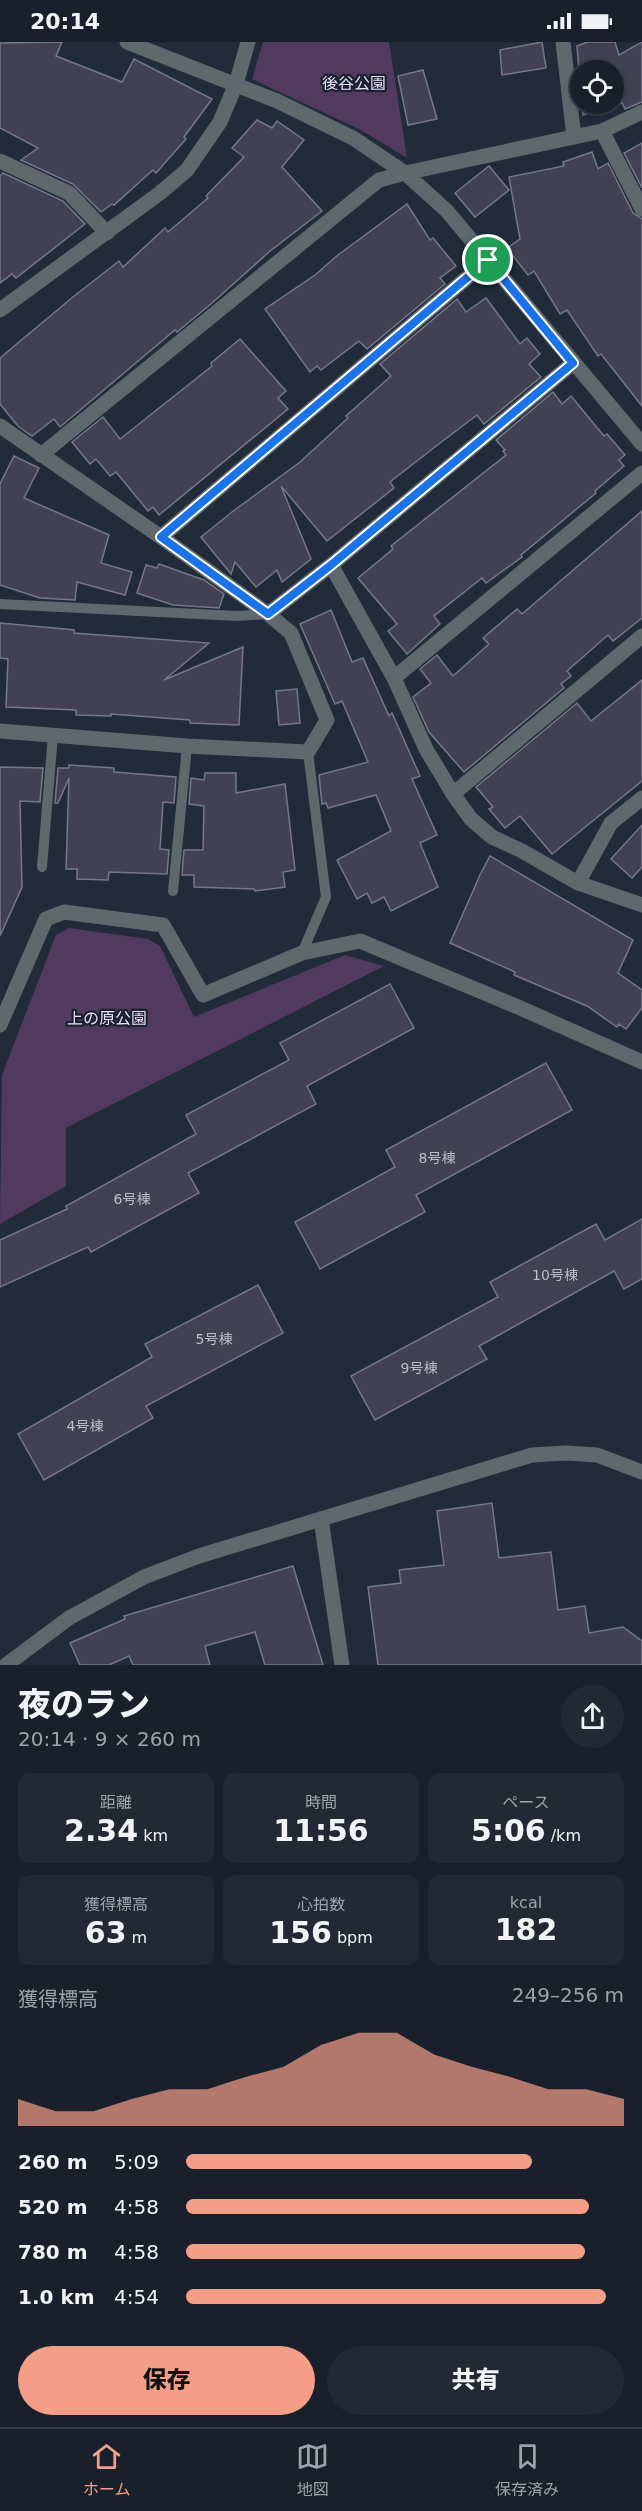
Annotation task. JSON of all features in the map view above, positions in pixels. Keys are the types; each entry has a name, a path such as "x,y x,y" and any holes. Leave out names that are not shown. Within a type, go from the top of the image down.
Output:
{"street":[{"path":"128,42 236,84 353,138 405,173 447,211 642,444"},
{"path":"0,310 107,233 187,170 220,122 236,84 248,42"},
{"path":"563,42 574,136"},
{"path":"41,454 379,180 602,131 642,112"},
{"path":"602,131 642,209"},
{"path":"0,161 69,193 107,233"},
{"path":"161,537 488,260"},
{"path":"268,614 331,565 573,363"},
{"path":"0,426 161,537 291,633 327,720 309,752 187,746 0,731"},
{"path":"394,678 642,473"},
{"path":"331,565 394,678 426,749 471,819 492,837 522,851 578,883 642,905"},
{"path":"453,794 642,636"},
{"path":"578,883 611,823 642,798"},
{"path":"0,1025 46,919 64,912 163,925 203,994 302,953 360,941 519,1007 642,1062"},
{"path":"6,1665 69,1618 144,1577 199,1556 321,1518 532,1455 566,1453 597,1455 642,1472"},
{"path":"321,1518 342,1665"}],"lane":[{"path":"0,604 238,616 268,614"},
{"path":"42,867 53,735"},
{"path":"173,891 187,746"},
{"path":"302,953 326,897 309,752"}],"green space":[{"name":"後谷公園","path":"263,42 389,42 407,158 359,129 252,79"},
{"name":"上の原公園","path":"69,928 148,939 160,946 194,1017 345,955 384,966 66,1128 66,1186 0,1224 2,1075 56,935"}],"building":[{"path":"62,42 56,56 122,82 134,59 212,99 184,137 186,139 156,173 153,170 114,205 112,204 101,212 73,184 21,160 38,148 0,128 0,43"},
{"path":"542,42 546,68 502,75 500,50"},
{"path":"588,42 615,42 619,55 642,42 642,102 625,109 624,107 624,60 578,60 577,46"},
{"path":"423,70 437,119 408,125 398,76"},
{"path":"257,120 272,128 277,121 304,140 282,167 322,211 269,252 212,303 177,332 175,330 60,427 54,419 32,436 18,426 0,404 0,358 119,261 123,267 165,228 168,232 208,198 206,196 244,157 232,148"},
{"path":"642,143 642,188 624,153"},
{"path":"592,152 598,169 608,163 633,213 642,219 642,406 601,354 598,356 567,310 560,314 534,271 528,275 507,248 520,239 509,177 564,166 563,162"},
{"path":"489,166 509,190 475,217 455,193"},
{"path":"3,173 63,201 85,224 16,278 12,274 0,283 0,176"},
{"path":"407,204 430,240 433,238 456,266 440,278 445,284 367,349 359,341 321,370 317,366 310,372 265,309 315,275"},
{"path":"486,298 520,344 527,338 540,354 529,364 541,377 484,424 477,415 444,440 390,482 394,488 327,541 281,486 311,559 282,582 277,570 256,587 235,562 231,574 201,537 300,462 348,418 346,416 391,376 380,364 457,299 466,312"},
{"path":"240,339 286,391 278,398 288,409 159,515 153,507 148,511 116,472 110,476 96,459 90,464 72,442 103,417 120,439 212,366 211,363"},
{"path":"553,392 562,404 571,396 604,436 607,434 625,455 619,460 624,466 595,491 596,493 521,555 522,557 486,583 482,578 434,616 440,624 407,654 388,631 397,624 358,578 393,549 391,546 506,455 503,451 505,450 496,440"},
{"path":"14,456 39,468 24,498 109,535 101,563 132,572 125,595 77,582 75,600 40,598 0,585 0,484"},
{"path":"642,511 642,618 613,641 608,635 567,671 571,676 561,684 564,688 464,772 429,732 413,697 431,683 420,669 437,655 453,676 489,644 483,638 517,609 522,614"},
{"path":"159,564 204,580 224,594 219,608 173,605 137,593 146,565 157,568"},
{"path":"331,610 352,662 363,658 389,716 392,713 420,776 412,779 437,835 420,843 438,887 391,911 384,897 372,903 367,893 357,899 337,860 391,831 376,795 328,808 326,803 322,804 319,775 368,762 342,701 335,704 300,624"},
{"path":"0,623 74,630 74,633 209,643 164,680 243,647 239,725 190,723 190,720 111,714 111,716 76,715 76,710 6,707 8,659 0,658"},
{"path":"642,680 642,781 552,854 520,816 505,828 489,809 493,807 476,787 577,703 591,721"},
{"path":"297,689 300,723 279,725 276,691"},
{"path":"69,765 114,768 114,772 176,777 174,803 163,802 160,849 169,850 167,874 109,872 108,880 77,879 77,869 66,869 69,778 58,803 55,803 58,768 69,768"},
{"path":"0,767 43,768 40,802 20,801 22,887 0,936"},
{"path":"205,773 236,773 236,793 285,784 295,870 283,872 285,887 255,891 254,889 194,887 194,875 182,875 184,850 203,850 204,806 189,804 191,778 204,780"},
{"path":"642,825 642,867 632,878 611,859"},
{"path":"490,856 633,940 618,973 642,990 642,1008 626,1029 619,1024 617,1027 587,1006 514,975 515,972 450,943"},
{"path":"390,984 414,1028 307,1086 316,1104 188,1173 199,1193 91,1252 88,1247 0,1287 0,1240 67,1209 66,1206 196,1134 186,1115 289,1060 280,1043"},
{"path":"546,1063 572,1110 416,1195 425,1212 320,1269 295,1222 395,1167 386,1150"},
{"path":"642,1219 642,1279 624,1289 614,1271 479,1346 487,1359 375,1420 351,1376 498,1297 490,1282 596,1224 605,1240"},
{"path":"258,1285 283,1333 146,1406 153,1418 44,1480 18,1434 152,1357 145,1344"},
{"path":"492,1503 499,1558 551,1552 558,1610 585,1606 589,1633 623,1627 642,1641 642,1665 378,1665 368,1587 401,1583 399,1570 444,1565 437,1511"},
{"path":"293,1566 323,1665 265,1665 255,1632 205,1646 210,1665 133,1665 129,1656 109,1665 80,1665 70,1643 125,1619 124,1616"}],"route":[{"path":"488,260 573,363 331,565 268,614 161,537 488,260"}]}
